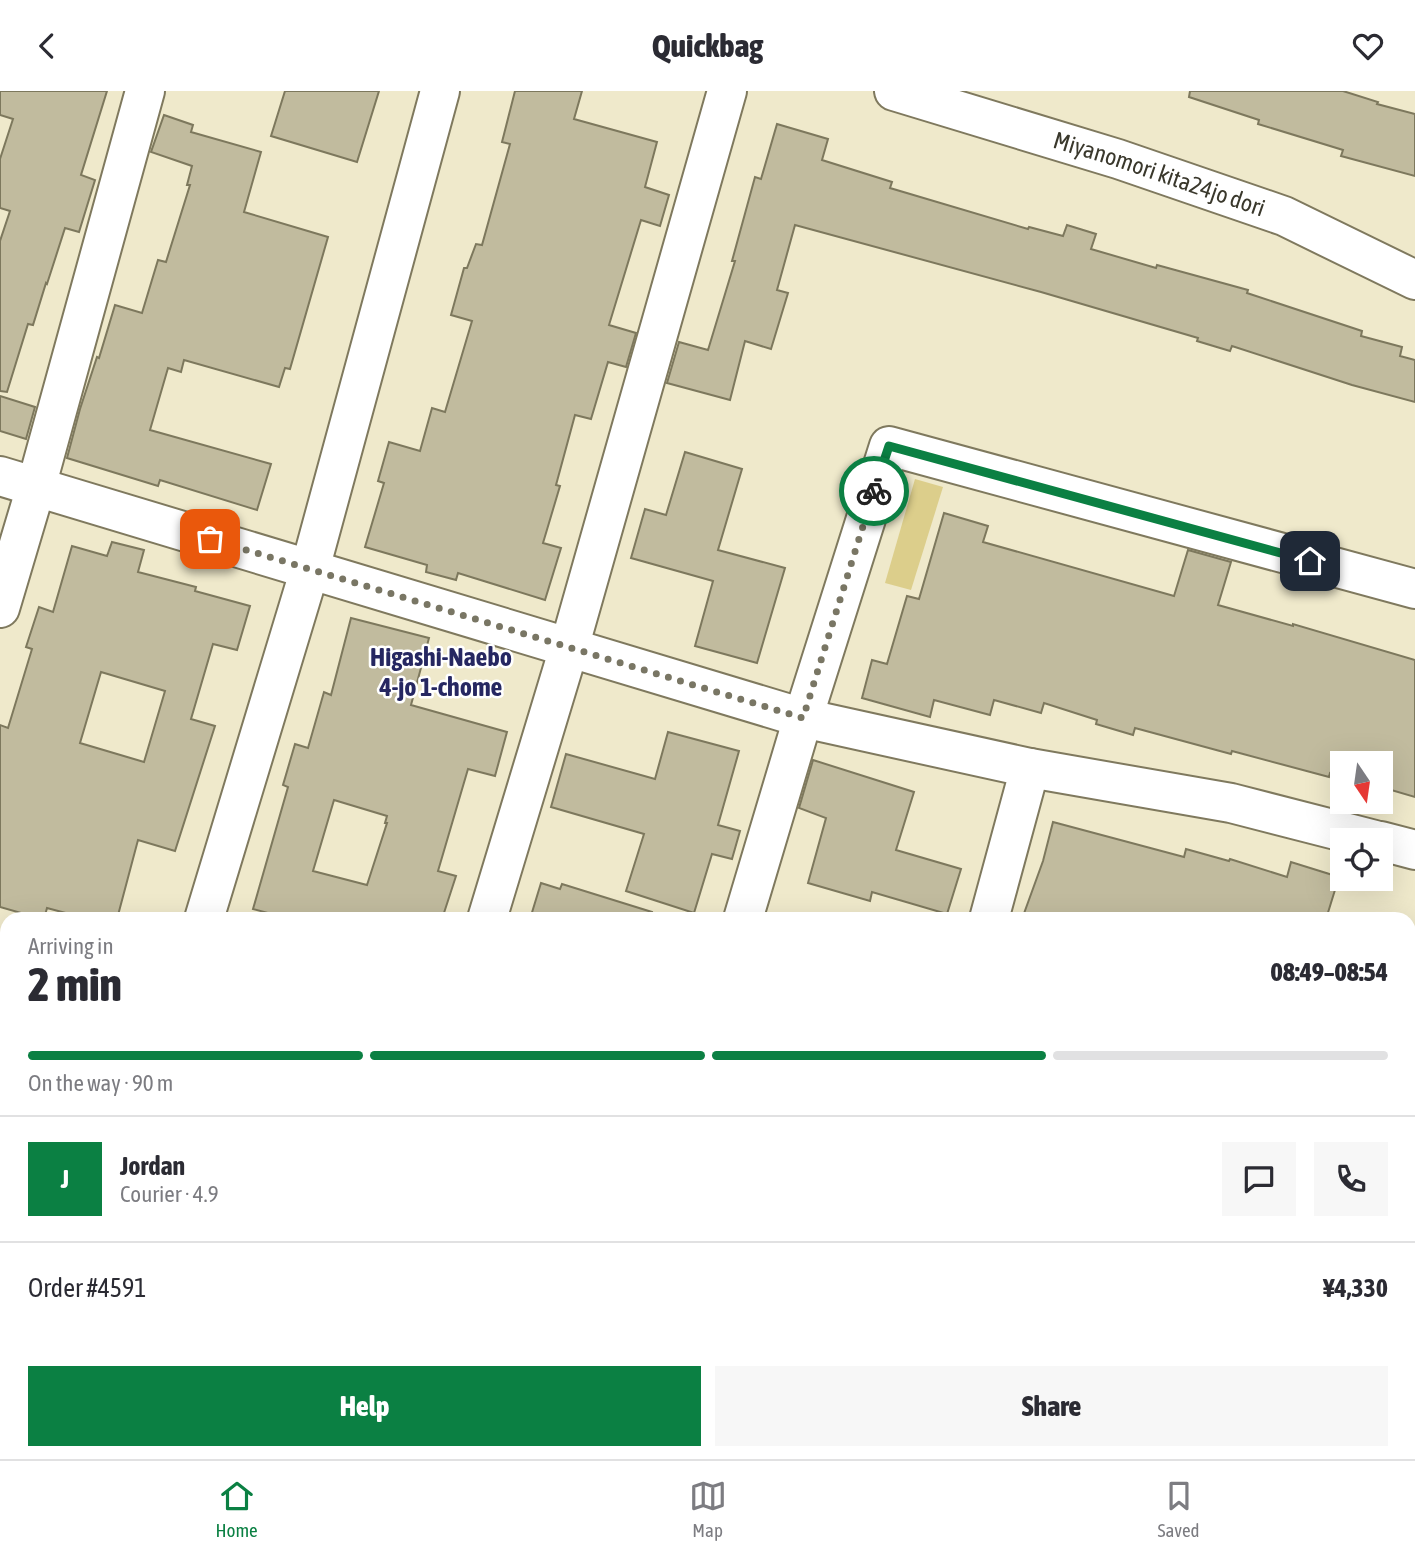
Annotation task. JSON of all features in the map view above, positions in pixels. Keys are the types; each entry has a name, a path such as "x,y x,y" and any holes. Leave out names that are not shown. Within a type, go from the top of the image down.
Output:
{"street":[{"path":"0,608 145,91"},
{"path":"206,912 310,569 440,91"},
{"path":"489,912 569,648 727,91"},
{"name":"Miyanomori kita24jo dori","path":"894,91 1118,159 1284,216 1415,280"},
{"path":"745,912 889,446 1415,590"},
{"path":"0,476 803,718 1030,768 1231,803 1330,828"},
{"path":"991,912 1030,768"},
{"path":"1393,844 1415,850"}],"shaded area":[{"path":"915,479 943,487 911,590 885,583"}],"building":[{"path":"0,91 107,91 81,175 95,180 79,232 65,228 33,325 28,324 7,392 0,391 0,241 10,211 0,208 0,159 13,119 0,115"},
{"path":"285,91 379,91 357,162 271,136"},
{"path":"515,91 582,91 574,119 657,142 645,187 669,195 660,226 641,220 609,325 636,333 626,367 608,362 591,419 575,415 556,485 560,486 543,543 561,548 545,600 458,573 456,580 426,572 427,565 365,547 384,483 378,481 389,442 420,451 432,408 445,412 472,321 451,315 464,268 467,268 476,244 482,245 510,144 502,142"},
{"path":"1190,91 1343,91 1415,114 1415,176 1341,156 1343,150 1258,124 1259,120 1189,97"},
{"path":"164,115 193,125 191,132 261,152 244,212 328,237 290,369 285,368 279,387 184,360 181,372 168,368 150,430 271,464 257,510 160,480 158,486 67,458 80,409 115,305 142,313 158,260 166,262 190,185 187,185 192,166 151,152"},
{"path":"777,124 828,139 822,160 892,182 890,188 1028,229 1029,227 1063,236 1067,225 1096,234 1091,249 1248,290 1247,293 1362,331 1361,336 1402,347 1400,356 1415,360 1415,402 1352,385 1232,346 1230,351 1197,341 1198,338 1041,292 795,225 777,290 788,293 771,349 745,341 730,400 667,383 679,342 708,350 735,261 732,261 755,177 761,179"},
{"path":"0,396 35,407 26,439 0,431"},
{"path":"685,452 742,469 718,550 785,568 757,663 695,646 713,581 631,558 645,509 666,515"},
{"path":"944,513 988,526 983,542 1174,596 1188,550 1231,562 1218,605 1415,660 1415,797 1393,791 1393,751 1330,751 1329,777 1135,728 1133,735 1096,724 1097,720 1044,703 1041,713 994,700 990,715 934,700 930,717 862,698 872,660 887,664 907,596 919,599"},
{"path":"112,542 144,550 138,572 196,587 195,591 250,606 237,650 213,644 191,719 215,726 175,851 138,840 119,912 62,912 47,908 46,912 18,912 0,907 0,725 8,728 32,649 26,647 39,607 53,612 72,546 107,556","holes":["101,672 165,691 144,762 80,743"]},
{"path":"351,618 429,638 411,705 507,732 495,776 468,769 438,871 456,876 444,912 264,912 253,909 288,787 283,785 295,744 308,748 324,692 331,695","holes":["334,800 387,816 367,885 313,871"]},
{"path":"668,732 739,751 718,825 740,831 732,859 712,854 694,912 626,891 644,834 551,807 566,754 655,779"},
{"path":"813,760 914,792 896,850 961,869 948,912 872,892 870,901 808,883 826,818 799,808"},
{"path":"1053,822 1184,857 1186,849 1229,861 1230,859 1287,877 1291,862 1330,874 1330,891 1335,891 1328,912 1025,912 1043,861"},
{"path":"541,883 560,889 562,884 652,912 532,912"}],"way so far":[{"path":"210,539 803,718 874,491"}],"district":[{"name":"Higashi-Naebo 4-jo 1-chome","path":"441,672"}],"route":[{"path":"874,491 889,446 1310,561"}]}
